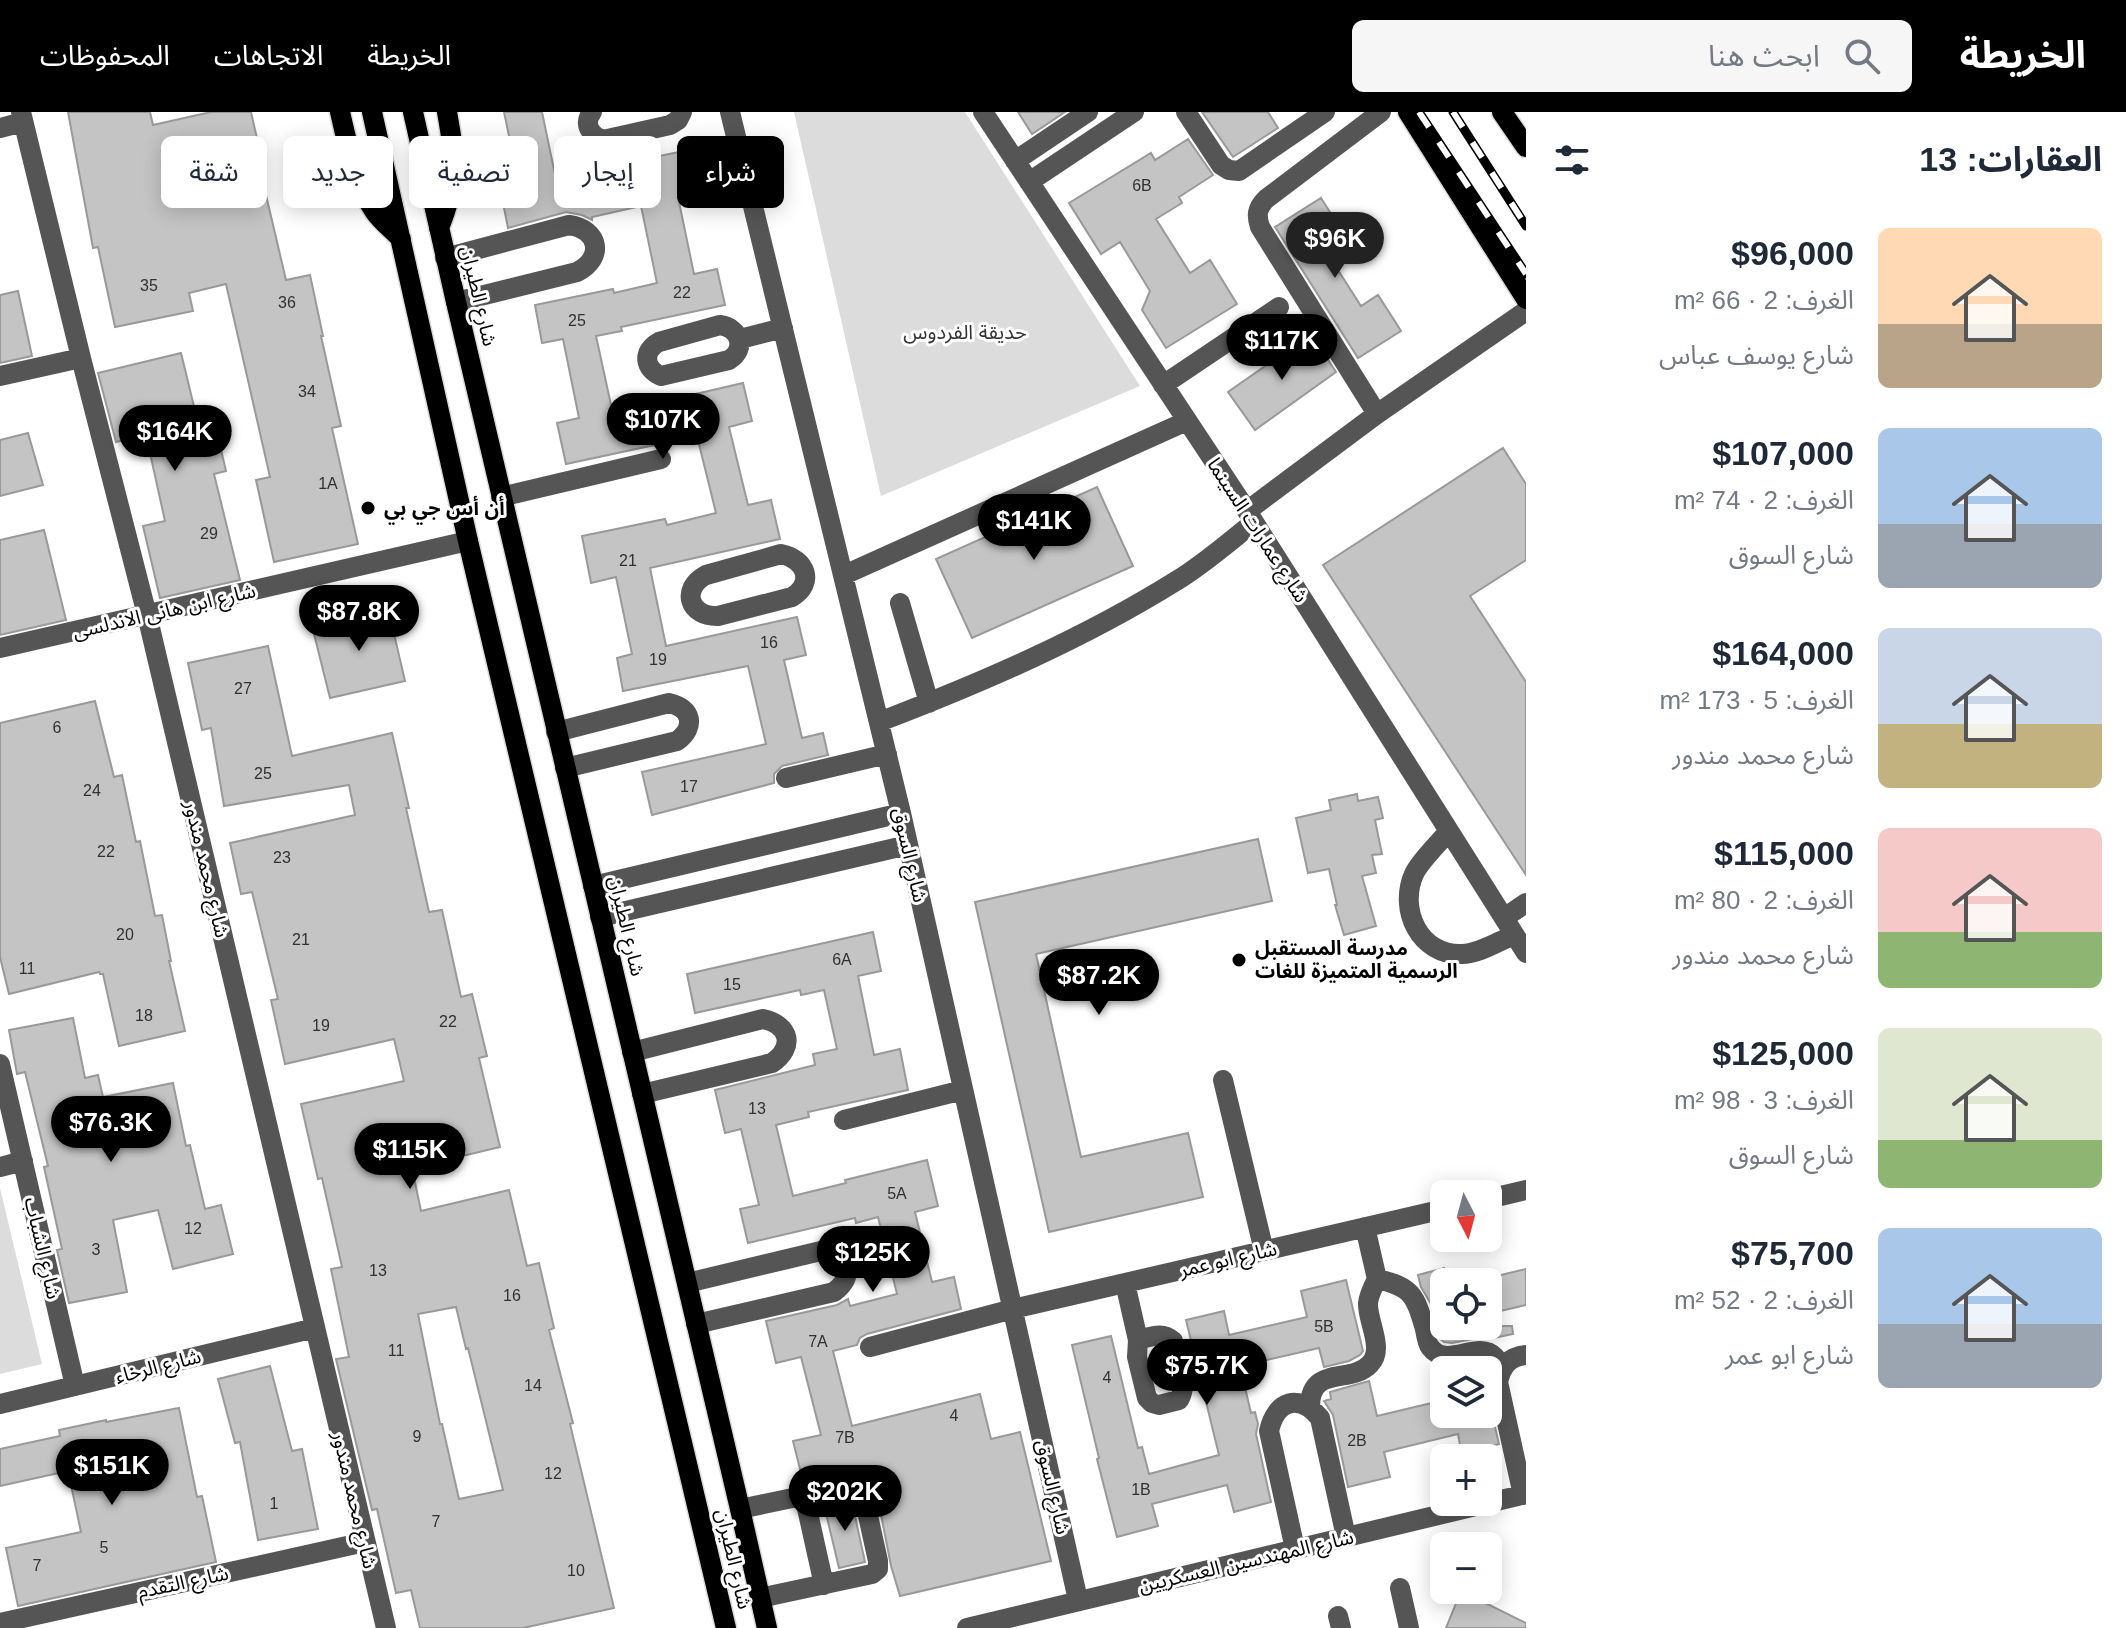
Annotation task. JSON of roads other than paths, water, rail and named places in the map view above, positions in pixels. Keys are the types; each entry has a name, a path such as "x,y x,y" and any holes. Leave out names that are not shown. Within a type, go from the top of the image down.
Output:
{"main road":[{"path":"340,112 351,159 362,187 376,212 401,239"},
{"name":"شارع الطيران","path":"372,112 468,541 725,1627"},
{"name":"شارع الطيران","path":"413,112 763,1613 780,1628"},
{"path":"439,228 455,175 447,112"},
{"path":"1408,112 1526,299"},
{"path":"1502,112 1526,147"}],"street":[{"path":"592,112 588,124 590,132 603,140 670,125 678,120 682,112"},
{"name":"شارع السوق","path":"730,112 901,813 1078,1600"},
{"name":"شارع عمارات السينما","path":"983,112 1251,517 1526,953"},
{"path":"1015,161 1088,112"},
{"path":"1029,182 1134,112"},
{"path":"1186,112 1221,165 1239,171 1325,112"},
{"path":"1377,414 1260,227 1257,217 1259,207 1266,199 1381,112"},
{"path":"0,128 22,117"},
{"name":"شارع محمد مندور","path":"22,117 147,615 386,1628"},
{"path":"445,258 569,225 581,227 590,234 595,245 588,267 577,272 456,302"},
{"path":"1163,385 1279,307"},
{"path":"879,722 1015,666 1099,625 1178,580 1377,414 1526,311"},
{"path":"740,339 783,328"},
{"path":"0,376 81,358"},
{"path":"805,572 843,568 1187,421"},
{"path":"501,497 661,459"},
{"name":"شارع ابن هانى الاندلسى","path":"0,648 468,541"},
{"path":"781,554 800,562 805,572 801,591 792,597 718,616 700,613 690,597 697,579 781,554"},
{"path":"900,603 929,703"},
{"path":"556,732 669,703 680,706 687,714 689,724 686,734 677,741 565,768"},
{"path":"786,778 887,754"},
{"path":"593,886 901,813"},
{"path":"1449,831 1414,872 1408,894 1410,917 1420,936 1434,947 1451,954 1466,955 1509,926 1526,903"},
{"path":"600,917 908,845"},
{"path":"632,1052 763,1019 775,1022 785,1031 787,1044 782,1056 772,1063 642,1094"},
{"name":"شارع الشباب","path":"0,1064 75,1386"},
{"path":"1223,1080 1264,1251"},
{"path":"844,1120 963,1090"},
{"path":"0,1167 23,1161"},
{"path":"1502,1196 1526,1190"},
{"name":"شارع ابو عمر","path":"870,1347 1013,1309 1430,1212"},
{"path":"1310,1407 1310,1395 1317,1384 1327,1378 1369,1367 1375,1357 1376,1346 1368,1305 1377,1279 1365,1227"},
{"path":"687,1283 825,1250 837,1252 846,1261 848,1273 844,1285 834,1292 696,1324"},
{"path":"1377,1279 1404,1288 1412,1295 1430,1347 1445,1356"},
{"path":"1125,1283 1138,1340"},
{"name":"شارع الرخاء","path":"0,1404 315,1328"},
{"path":"1455,1356 1472,1352 1485,1352 1493,1356"},
{"path":"1502,1367 1511,1358 1526,1355"},
{"path":"1502,1399 1524,1495"},
{"path":"1295,1549 1269,1431 1272,1417 1282,1406 1296,1403 1310,1407 1320,1418 1346,1537"},
{"path":"740,1509 845,1487 854,1488 861,1494 878,1561 878,1569 872,1574 824,1585 763,1613"},
{"path":"804,1495 824,1585"},
{"name":"شارع المهندسين العسكريين","path":"967,1628 1524,1495"},
{"name":"شارع التقدم","path":"0,1623 365,1542"},
{"path":"1400,1588 1409,1628"}],"railway":[{"path":"1419,112 1526,274"},
{"path":"1453,112 1526,226"}],"place":[{"name":"أن أس جي بي","path":"368,508"},
{"name":"مدرسة المستقبل الرسمية المتميزة للغات","path":"1239,960"}],"park label":[{"name":"حديقة الفردوس","path":"965,332"}]}
